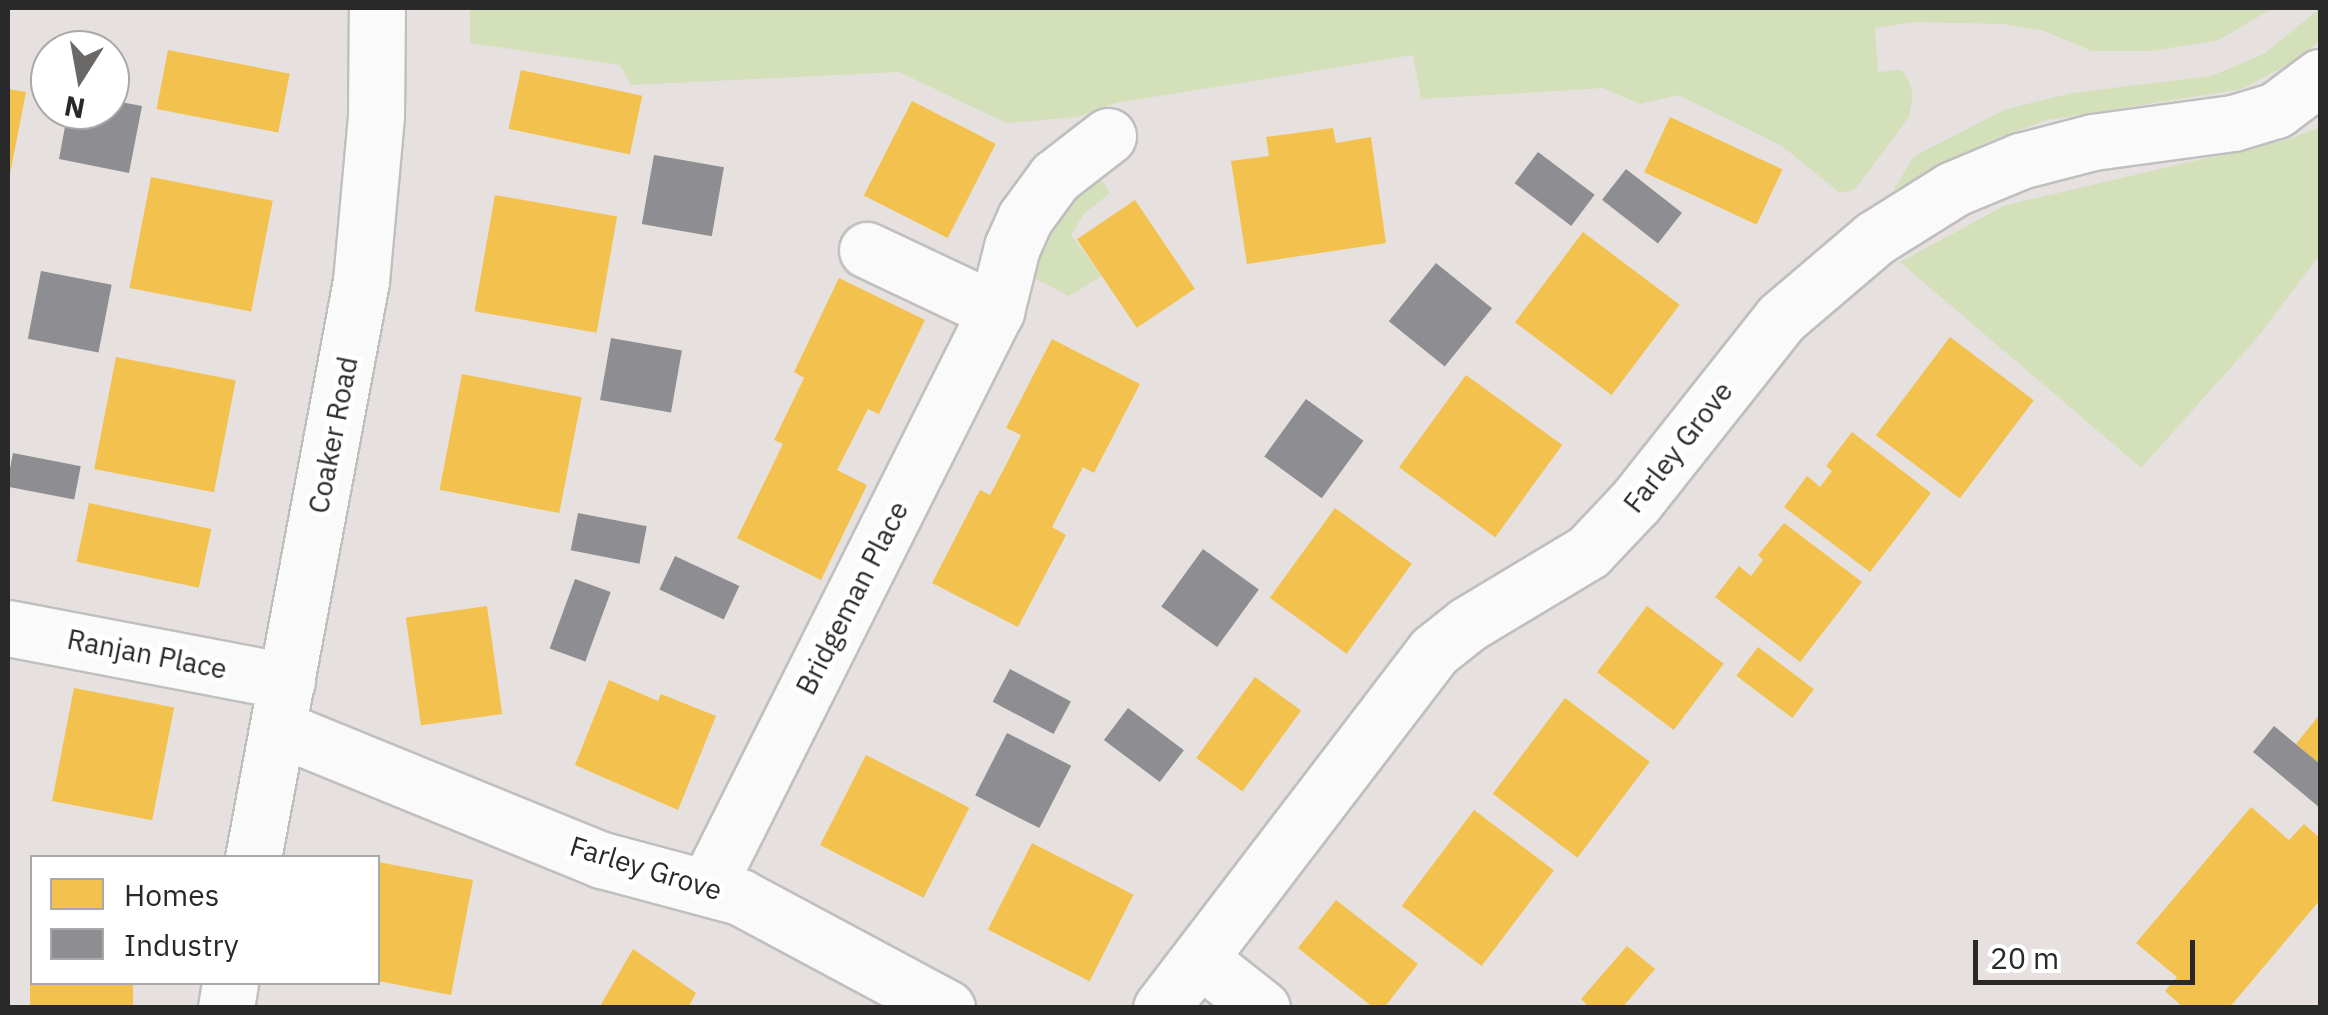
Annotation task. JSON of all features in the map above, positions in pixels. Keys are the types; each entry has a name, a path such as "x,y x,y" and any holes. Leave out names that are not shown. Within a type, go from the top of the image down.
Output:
{"street":[{"name":"Coaker Road","path":"254,855 361,282 376,116 377,8"},
{"name":"Farley Grove","path":"1161,1008 1434,651 1468,624 1588,552 1636,502 1786,313 1875,238 1953,189 2020,161 2093,142 2233,123 2276,110 2320,77"},
{"name":"Bridgeman Place","path":"708,886 996,311 1012,247 1025,218 1055,177 1108,136"},
{"path":"868,250 996,311"},
{"name":"Ranjan Place","path":"8,628 282,705"},
{"name":"Farley Grove","path":"282,705 602,860 708,886 780,914 948,1008"},
{"path":"1200,960 1262,1008"}],"green space":[{"path":"470,8 2273,8 2219,40 2151,51 2092,51 2044,31 2005,24 1914,22 1875,28 1878,72 1901,70 1909,81 1913,96 1909,117 1855,189 1840,193 1782,146 1679,95 1640,104 1603,88 1421,99 1413,55 1116,103 1077,117 1006,123 899,72 631,85 620,65 470,43"},
{"path":"2320,8 2320,39 2304,56 2242,89 2047,120 1989,141 1893,191 1914,156 2007,109 2072,93 2211,76 2264,54"},
{"path":"2320,127 2320,254 2256,339 2141,468 1900,262 2006,205 2292,138"},
{"path":"1098,174 1110,193 1084,214 1071,235 1102,276 1069,296 1034,278 1040,248 1067,202"}],"building: Homes":[{"path":"168,50 290,74 278,133 157,109"},
{"path":"521,70 642,96 630,154 509,129"},
{"path":"8,89 26,92 9,179 8,179"},
{"path":"912,101 996,144 948,238 864,195"},
{"path":"1670,117 1782,169 1757,225 1644,172"},
{"path":"1333,128 1336,143 1371,137 1386,243 1247,264 1231,161 1269,156 1266,137"},
{"path":"151,177 273,201 251,312 129,288"},
{"path":"495,195 617,217 597,333 475,311"},
{"path":"1135,200 1195,289 1137,328 1077,239"},
{"path":"1583,232 1680,305 1612,395 1515,322"},
{"path":"839,278 925,320 879,414 868,409 837,470 867,485 821,580 737,538 783,444 774,440 804,378 794,372"},
{"path":"1950,337 2034,400 1960,498 1876,435"},
{"path":"1052,339 1140,384 1094,473 1083,467 1052,527 1066,535 1018,627 932,583 980,490 990,495 1021,435 1006,428"},
{"path":"116,357 236,380 214,492 94,469"},
{"path":"462,374 582,397 559,513 439,490"},
{"path":"1466,375 1562,445 1495,537 1399,467"},
{"path":"1852,432 1931,493 1870,572 1784,507 1807,476 1820,487 1832,471 1826,466"},
{"path":"89,503 211,529 199,588 77,562"},
{"path":"1335,508 1412,564 1347,654 1270,598"},
{"path":"1784,523 1862,582 1800,662 1715,597 1739,566 1751,576 1763,560 1758,555"},
{"path":"487,606 502,714 421,725 406,617"},
{"path":"1647,606 1724,664 1674,730 1597,672"},
{"path":"1758,647 1814,689 1792,718 1736,676"},
{"path":"1255,677 1301,711 1242,791 1196,758"},
{"path":"609,680 658,701 661,694 716,716 678,810 575,765"},
{"path":"74,688 174,707 152,820 52,801"},
{"path":"1565,698 1650,762 1577,858 1493,794"},
{"path":"2320,714 2320,764 2296,744"},
{"path":"866,755 969,808 924,898 820,845"},
{"path":"2251,807 2289,840 2304,824 2320,838 2320,900 2229,1008 2184,1008 2165,991 2177,977 2136,943"},
{"path":"1474,810 1554,870 1482,966 1402,906"},
{"path":"1032,843 1134,895 1090,981 988,929"},
{"path":"380,862 473,880 451,995 380,981"},
{"path":"1336,900 1418,964 1384,1008 1374,1008 1298,948"},
{"path":"1627,946 1655,969 1622,1008 1590,1008 1581,999"},
{"path":"633,949 696,993 688,1008 599,1008"},
{"path":"30,985 133,985 133,1008 30,1008"}],"building: Industry":[{"path":"130,104 142,106 129,173 59,159 64,130 130,130"},
{"path":"1538,152 1595,195 1571,226 1515,183"},
{"path":"654,155 724,167 712,236 642,224"},
{"path":"1626,169 1682,213 1658,243 1602,200"},
{"path":"1436,263 1492,308 1445,367 1389,321"},
{"path":"41,271 112,285 99,352 28,339"},
{"path":"611,338 682,351 671,413 600,400"},
{"path":"1306,399 1363,441 1322,498 1264,456"},
{"path":"13,453 81,466 74,500 8,487"},
{"path":"578,513 647,526 639,564 571,550"},
{"path":"1203,549 1259,590 1217,647 1161,606"},
{"path":"675,556 739,586 724,620 659,590"},
{"path":"575,579 611,592 585,662 550,649"},
{"path":"1010,669 1071,701 1054,734 993,702"},
{"path":"1128,708 1184,750 1160,782 1104,740"},
{"path":"2274,726 2320,764 2320,808 2253,752"},
{"path":"1007,733 1071,766 1039,828 975,795"}]}
